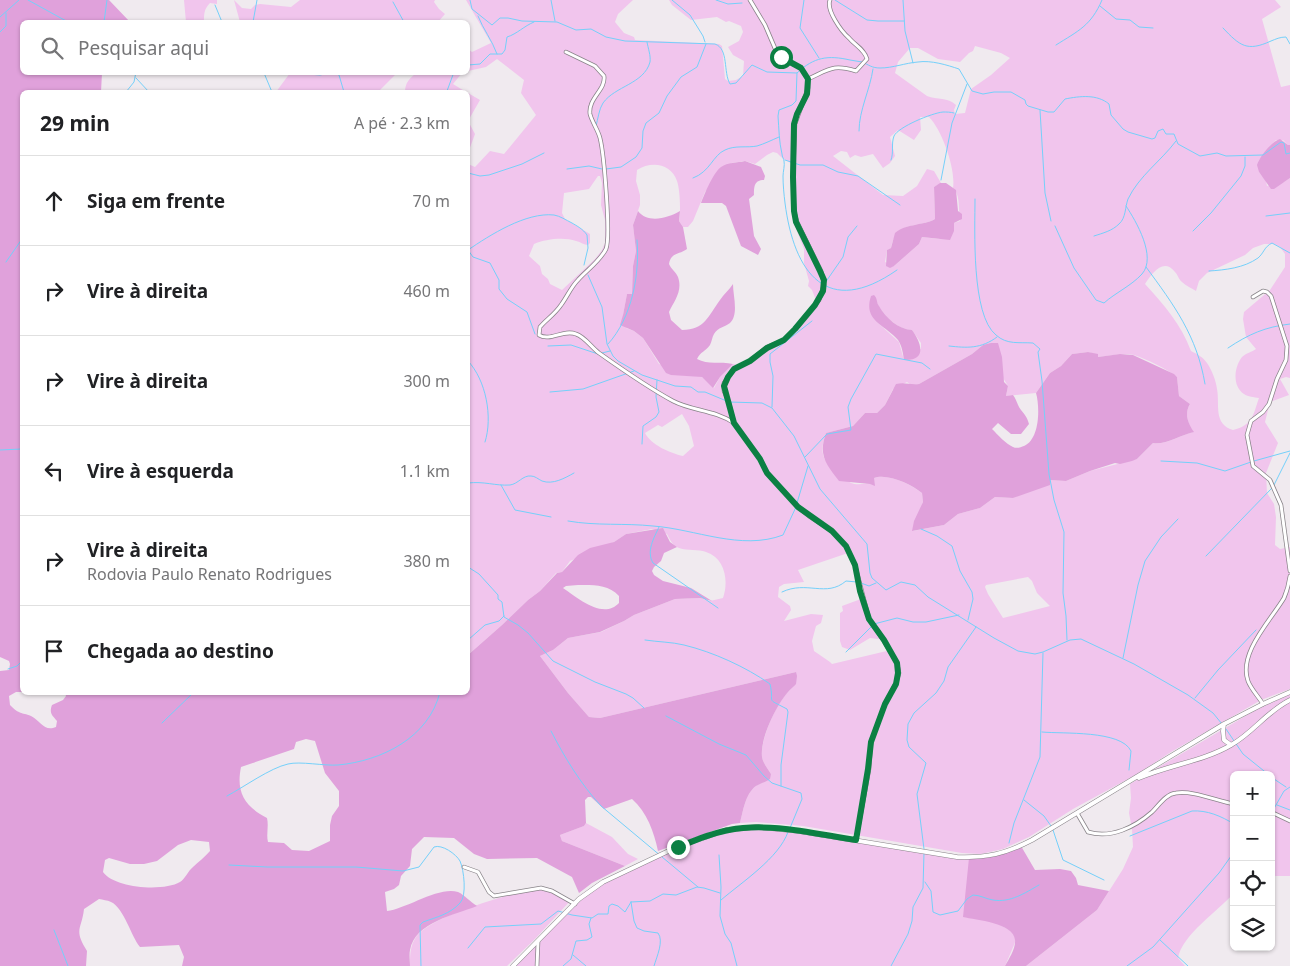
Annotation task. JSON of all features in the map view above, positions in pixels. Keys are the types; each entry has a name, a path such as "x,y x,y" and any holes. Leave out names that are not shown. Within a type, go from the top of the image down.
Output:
{"main road":[{"path":"513,966 594,887 615,875 678,847 726,830 747,828 778,829 957,857 986,857 1014,849 1077,814 1224,724 1290,692"},
{"path":"1128,783 1160,770 1209,755 1231,745 1269,714 1290,700"},
{"path":"1224,724 1223,737 1231,745"}],"street":[{"path":"750,0 765,25 777,53 801,68 808,79 807,94 794,124 794,211 796,222 824,280 823,291 815,305 784,340 767,348 750,361 739,366 731,373 724,386 734,423 760,459 767,473 803,512 832,531 846,546 855,565 860,591 869,619 897,663 896,684 885,704 871,742 856,840"},
{"path":"808,79 837,67 845,67 857,71 867,59 865,54 848,38 837,22 829,7 830,0"},
{"path":"566,52 595,66 604,76 603,85 592,99 590,109 591,118 600,138 602,151 608,242 602,256 577,280 561,306 540,327 539,335 546,338 559,334 576,333 596,351 629,375 675,402 719,415 734,423"},
{"path":"1253,297 1263,291 1271,296 1287,346 1286,360 1277,379 1269,404 1263,412 1251,421 1247,435 1253,466 1270,480 1281,504 1290,571"},
{"path":"1263,704 1247,678 1248,660 1259,634 1285,595 1290,576"},
{"path":"1077,814 1088,832 1105,834 1121,831 1138,823 1167,797 1175,793 1230,803"},
{"path":"1275,814 1290,821"},
{"path":"464,867 478,872 491,895 494,896 542,888 552,891 575,904"},
{"path":"537,966 538,942"}],"shaded area":[{"path":"0,0 109,0 128,20 20,20 20,75 102,75 101,90 20,90 20,692 9,696 10,705 18,712 31,716 45,727 52,728 56,727 57,721 51,712 52,705 63,700 66,695 470,695 470,653 540,591 557,573 562,572 578,555 590,548 614,542 626,534 663,528 670,542 677,547 664,553 661,561 652,571 654,575 663,581 691,588 712,601 700,598 675,599 634,615 600,632 568,638 553,650 540,656 589,717 600,718 796,672 797,676 796,684 783,698 766,732 762,757 764,764 771,774 770,779 752,789 745,803 740,823 732,824 658,851 649,823 642,810 632,799 604,809 591,797 588,797 585,800 586,823 584,826 560,835 562,841 625,866 592,883 579,893 572,877 537,858 487,859 474,854 454,838 424,837 412,849 410,866 401,876 399,885 385,892 387,911 432,895 450,891 461,893 477,906 447,916 419,933 413,940 410,950 410,966 182,966 184,957 179,945 140,947 116,905 99,899 84,909 79,933 87,951 86,966 0,966 0,671 9,670 9,661 0,657","holes":["589,585 610,589 619,596 619,603 613,608 598,608 583,602 563,588 566,586","306,739 315,741 325,773 339,791 339,806 332,816 330,825 330,841 309,851 292,850 284,843 268,842 267,818 247,803 243,797 240,784 241,767 294,749 296,742","191,840 209,842 210,851 191,869 182,881 172,885 162,887 128,885 117,882 103,872 105,860 109,858 130,864 144,864 157,861 178,845"]},
{"path":"184,0 217,0 217,4 210,3 208,5 204,20 186,20"},
{"path":"234,0 242,8 251,9 255,5 260,4 291,7 300,0 435,0 434,2 439,9 445,14 440,20 239,20"},
{"path":"466,0 633,0 618,14 615,22 624,33 634,37 635,40 719,44 722,46 725,79 728,81 736,80 743,76 744,61 733,55 728,47 739,41 743,32 741,26 729,21 726,22 717,17 691,20 672,5 669,0 1275,0 1281,7 1262,19 1281,87 1290,85 1290,145 1283,140 1276,140 1270,146 1259,172 1266,181 1267,186 1284,182 1290,178 1290,378 1280,379 1289,395 1270,402 1265,422 1278,443 1266,473 1267,493 1274,504 1276,517 1275,545 1280,549 1290,547 1290,689 1261,700 1171,752 1139,773 1073,809 1029,837 1003,849 981,854 962,853 803,826 756,822 740,823 745,803 752,789 766,780 771,774 764,764 762,757 764,739 782,699 794,686 796,672 600,718 589,717 540,656 553,650 568,638 601,632 634,615 675,599 700,598 710,601 723,598 726,584 724,571 718,559 706,552 677,547 667,534 652,529 626,534 614,542 570,561 562,572 556,573 540,591 470,653 470,165 475,167 490,151 504,154 536,115 521,93 524,80 497,59 486,67 470,71 470,50 472,52 491,43","holes":["975,46 1001,53 1010,58 971,89 965,113 955,114 956,105 953,102 927,96 895,73 898,62 910,48 918,48 938,59 960,62 973,51","920,117 929,117 943,140 950,161 953,188 958,199 960,221 954,223 953,227 939,239 922,237 919,244 894,266 885,262 887,250 891,248 897,233 902,229 935,219 934,187 941,183 934,171 927,169 917,186 903,196 883,195 833,156 841,151 847,152 850,158 855,155 861,157 873,154 883,168 895,156 890,137 898,130 914,140 921,130","773,152 792,164 793,221 804,249 804,263 809,281 808,286 812,290 817,303 796,328 783,339 738,365 733,364 720,377 714,388 702,377 659,364 643,338 626,328 623,315 627,294 632,295 633,266 636,251 633,225 640,205 640,195 636,181 637,170 648,165 660,165 670,170 677,181 679,189 679,221 683,227 688,227 693,221 705,192 732,163 745,161 755,164","598,176 600,176 602,183 601,205 605,220 605,243 595,259 562,290 550,284 548,279 542,274 540,266 529,256 534,244 544,241 566,239 587,245 590,243 590,234 565,219 562,213 564,193 589,189","1264,244 1274,244 1280,247 1285,254 1285,267 1270,290 1244,312 1243,319 1246,337 1256,349 1242,357 1239,361 1236,381 1240,391 1244,394 1259,398 1248,422 1240,428 1233,430 1222,423 1220,419 1218,395 1214,376 1209,366 1202,357 1191,351 1177,323 1145,284 1158,269 1166,266 1171,268 1180,280 1196,291 1199,281 1207,273 1245,255 1253,248","877,303 883,313 892,321 901,327 912,330 921,343 921,349 904,360 899,342 877,322","983,345 1008,386 1006,396 1036,393 1050,373 1061,366 1072,354 1088,352 1098,355 1098,357 1121,354 1139,357 1156,364 1177,377 1179,396 1190,404 1187,415 1193,432 1168,441 1153,443 1137,459 1090,471 1066,481 1050,480 1013,498 995,497 980,508 958,514 944,525 913,531 923,502 922,493 905,483 886,477 874,478 874,485 851,483 833,469 826,460 823,451 826,433 853,426 865,413 877,413 885,405 893,389 907,382 911,385 919,384 972,354","682,414 689,426 694,446 683,456 661,448 645,433 658,425 662,427","848,553 857,572 861,599 842,606 843,611 840,613 840,641 842,647 850,650 870,638 886,640 891,650 832,664 814,651 812,641 816,626 821,623 823,615 811,614 784,621 791,610 790,606 778,597 779,587 784,584 804,582 798,570","1028,577 1032,581 1037,593 1050,606 1003,618 985,587 986,585"]},
{"path":"289,75 395,75 380,90 277,90"},
{"path":"460,75 453,84 463,90 405,90 412,76"},
{"path":"470,94 480,100 470,118"},
{"path":"470,125 475,134 470,148"},
{"path":"1280,139 1290,145 1290,178 1274,189 1271,189 1259,172 1257,165 1266,150"},
{"path":"745,161 761,167 765,176 764,180 756,183 754,195 749,199 754,236 761,249 758,255 741,246 726,206 722,203 701,203 712,178 721,167 730,163"},
{"path":"940,183 946,183 956,190 958,211 962,214 962,219 954,223 954,231 950,240 922,237 919,244 894,266 890,268 886,266 887,250 891,248 895,233 935,219 934,187"},
{"path":"638,211 642,215 653,219 664,218 680,211 679,221 683,227 687,249 673,256 670,260 669,264 678,277 679,287 669,312 671,320 682,330 696,328 701,325 733,284 735,310 733,319 713,335 710,345 697,359 705,362 733,364 720,377 713,388 702,377 666,373 643,338 634,331 620,325 627,294 632,294 633,266 636,251 633,225"},
{"path":"874,295 879,306 889,319 902,328 912,330 920,345 917,357 904,360 898,340 872,317 869,304 871,296"},
{"path":"998,343 1002,357 1004,382 1008,386 1006,396 1013,395 1029,424 1021,434 1011,434 998,423 992,429 1013,447 1024,446 1033,437 1038,422 1036,393 1050,373 1061,366 1072,354 1088,352 1098,354 1098,357 1120,354 1133,355 1174,374 1177,377 1179,396 1190,404 1187,411 1188,418 1194,432 1168,441 1153,443 1137,459 1132,461 1120,464 1115,463 1066,481 1050,480 1050,485 1013,498 995,497 980,508 958,514 944,525 912,531 914,521 923,502 922,493 892,478 874,478 875,486 839,481 830,469 823,453 826,433 853,426 865,413 877,413 885,405 896,384 919,384 972,354 983,345"},
{"path":"1290,694 1290,876 1275,876 1275,771 1230,771 1230,897 1186,941 1178,958 1185,966 1026,966 1097,910 1123,869 1133,847 1129,813 1130,784 1254,711"},
{"path":"586,823 612,837 628,854 638,859 625,866 562,841 560,835 584,826"},
{"path":"756,827 803,831 969,858 999,924 1012,932 1016,939 1005,966 514,966 540,942 571,907 595,888 666,853 733,829"},
{"path":"1021,846 1035,870 1060,869 1071,871 1078,885 1109,891 1097,910 1026,966 1005,966 1014,946 1013,934 994,923 963,917 969,858 996,856"},
{"path":"540,887 570,901 507,966 410,966 410,954 416,937 438,921 474,906"}],"waterway":[{"path":"0,17 19,0"},
{"path":"28,0 64,20"},
{"path":"104,20 107,0"},
{"path":"253,20 257,0"},
{"path":"470,0 472,9 492,25 500,18 557,22 576,30 591,29 606,37 625,41 715,44 724,56 730,84 736,83 752,65 767,72 797,73 815,61 828,58 842,58 880,68 908,63 934,62 959,69 972,91 983,94 1011,92 1025,100 1028,106 1048,112 1054,112 1065,99 1094,97 1109,104 1111,115 1128,132 1152,139 1155,138 1158,131 1163,129 1166,134 1174,134 1178,144 1200,156 1217,153 1226,156 1263,155 1281,142 1284,143 1286,154 1290,153"},
{"path":"551,0 555,21"},
{"path":"672,0 690,15 705,42"},
{"path":"716,0 728,4 742,3"},
{"path":"804,0 800,28 819,58"},
{"path":"835,0 867,20 904,21"},
{"path":"903,0 905,31 913,63"},
{"path":"1056,45 1083,27 1098,9 1102,0"},
{"path":"393,2 403,20"},
{"path":"215,5 221,20"},
{"path":"1100,6 1116,19 1130,20 1139,27 1153,28"},
{"path":"0,32 6,26 6,13"},
{"path":"478,16 497,54"},
{"path":"470,65 480,64 490,54 502,54 505,50 507,37 534,22"},
{"path":"1223,28 1234,39 1244,45 1256,46 1286,37 1290,44"},
{"path":"596,126 603,103 608,97 636,80 647,69 650,62 647,42"},
{"path":"606,169 621,167 636,157 642,148 643,131 646,123 659,113 667,96 681,77 697,67 706,44"},
{"path":"859,131 859,123 873,69"},
{"path":"797,73 796,101 792,105 779,110 778,116 780,145 784,163 785,203 796,250 806,268 818,281 833,289 851,290 872,284 897,270"},
{"path":"128,90 134,82 135,75"},
{"path":"265,75 271,90"},
{"path":"339,75 343,90"},
{"path":"447,90 453,75"},
{"path":"136,78 147,90"},
{"path":"941,180 952,123 967,84"},
{"path":"1040,110 1045,193 1051,221"},
{"path":"891,160 894,136 897,132 931,115 943,112 954,113"},
{"path":"693,178 703,172 725,150 757,146 779,137"},
{"path":"1094,236 1110,230 1121,222 1128,199 1138,183 1176,141"},
{"path":"470,174 480,176 489,175 522,164 544,153"},
{"path":"1193,231 1211,213 1241,176 1245,166 1245,157"},
{"path":"785,160 800,165 823,165 838,172 858,176 900,205"},
{"path":"567,169 589,166 602,169"},
{"path":"975,199 975,250 978,291 982,310 988,325 996,335 1004,340 1033,343 1040,349 1038,352 1049,474 1054,500 1064,532 1063,593 1067,640"},
{"path":"1055,226 1074,268 1096,300 1104,303 1138,278 1146,267 1147,258 1143,239 1126,206"},
{"path":"1266,216 1290,213"},
{"path":"470,249 497,232 520,221 543,215 554,215 576,225 587,235 588,248 584,265"},
{"path":"825,283 843,257 848,237 857,226"},
{"path":"608,344 623,322 633,295 637,267 637,240"},
{"path":"6,262 20,242"},
{"path":"1209,271 1247,264 1258,258 1267,246 1272,243 1290,253"},
{"path":"470,253 473,257 490,263 499,280 499,289 507,299 527,312 535,334"},
{"path":"1146,267 1183,322 1196,351 1205,384"},
{"path":"588,275 602,307 607,344 618,361 642,375 675,386 691,387 698,392 705,392 729,402 762,403 772,408 794,436 820,489 867,544 872,578 886,590 901,582 915,585 928,597 1018,651 1035,654 1070,640 1081,639 1134,664 1188,695 1213,713 1222,724"},
{"path":"772,407 773,376 770,354 812,321"},
{"path":"1228,348 1258,332 1290,324"},
{"path":"949,346 980,346 997,337"},
{"path":"548,346 571,345 598,354"},
{"path":"602,353 610,351"},
{"path":"805,457 827,434 851,430 848,407 876,354 922,363 930,369"},
{"path":"470,364 479,378 486,399 488,421 485,442"},
{"path":"550,392 583,389 634,371"},
{"path":"642,444 643,426 656,417 659,412 656,397 657,380"},
{"path":"0,450 20,449"},
{"path":"1254,461 1290,451"},
{"path":"1274,485 1290,453"},
{"path":"1161,461 1197,463 1225,471 1251,462"},
{"path":"797,503 808,466"},
{"path":"470,483 510,485 528,476 550,482 574,473"},
{"path":"501,485 515,510 551,517"},
{"path":"1206,556 1272,488"},
{"path":"568,521 653,526 718,538 751,541 783,535 796,507"},
{"path":"1123,658 1138,585 1145,561 1161,537 1178,519"},
{"path":"659,527 653,540 650,554 653,563 718,608"},
{"path":"921,529 937,536 952,546 960,571 972,592 973,599 968,620"},
{"path":"470,568 479,574 498,595 498,599 502,602 504,617 528,633 553,661 595,682 626,694 644,708"},
{"path":"782,592 800,588 824,589 839,586 846,581 857,582"},
{"path":"861,583 869,586 876,583"},
{"path":"846,652 874,624 897,618 913,622 926,622 959,615"},
{"path":"470,638 485,625 499,621 504,616"},
{"path":"924,849 917,794 926,763 909,747 907,740 908,724 914,713 936,693 944,681 948,667 976,627"},
{"path":"1195,698 1218,670 1256,630"},
{"path":"645,640 679,644 718,656 740,666 770,684 772,700 787,709 788,712 781,765 781,786"},
{"path":"1009,843 1014,823 1040,757 1043,653"},
{"path":"8,669 20,663"},
{"path":"162,723 191,695"},
{"path":"227,796 265,774 288,764 338,765 354,763 386,752 414,734 434,708 439,695"},
{"path":"666,716 719,744 746,755 772,783 801,793 802,799 790,828"},
{"path":"1226,729 1243,754 1264,771"},
{"path":"551,731 573,770 601,806 698,887"},
{"path":"1042,732 1091,734 1116,739 1125,744 1131,751 1129,770"},
{"path":"1275,780 1286,787"},
{"path":"1275,807 1284,791 1290,787"},
{"path":"1024,800 1044,816 1051,826"},
{"path":"1277,805 1290,810"},
{"path":"1130,836 1192,811 1214,814 1230,822"},
{"path":"1053,830 1063,860 1104,880"},
{"path":"721,900 777,851 788,832"},
{"path":"229,865 356,867 403,871 419,867 434,847 437,846 449,850 460,861 464,876 464,895 460,903 452,910 420,925 421,966"},
{"path":"891,966 908,934 912,921 913,907 923,888 924,853"},
{"path":"719,855 720,916 725,934 731,943 737,966"},
{"path":"1127,966 1153,947 1219,873 1230,858"},
{"path":"925,882 931,891 933,912 940,915 958,911 967,899 973,895 999,901 1017,897 1039,885"},
{"path":"631,902 650,901 663,894 676,895 697,887 720,893"},
{"path":"631,902 637,928 658,933 660,936 659,949 654,966"},
{"path":"468,948 485,927 541,924 558,911 592,918 598,914 608,914 609,906 612,904 625,912 631,902"},
{"path":"563,966 571,959 576,941 587,940 592,937 589,924 591,918"},
{"path":"54,930 68,966"},
{"path":"1160,940 1188,966"},
{"path":"573,955 586,966"}],"route":[{"path":"678,847 736,828 798,831 856,840 871,742 885,704 898,678 897,663 867,615 855,565 846,546 827,526 798,507 771,479 749,442 739,432 734,423 724,391 724,383 731,373 767,348 784,340 815,305 823,291 824,280 796,222 794,211 794,124 807,94 808,79 801,68 781,57"}]}
